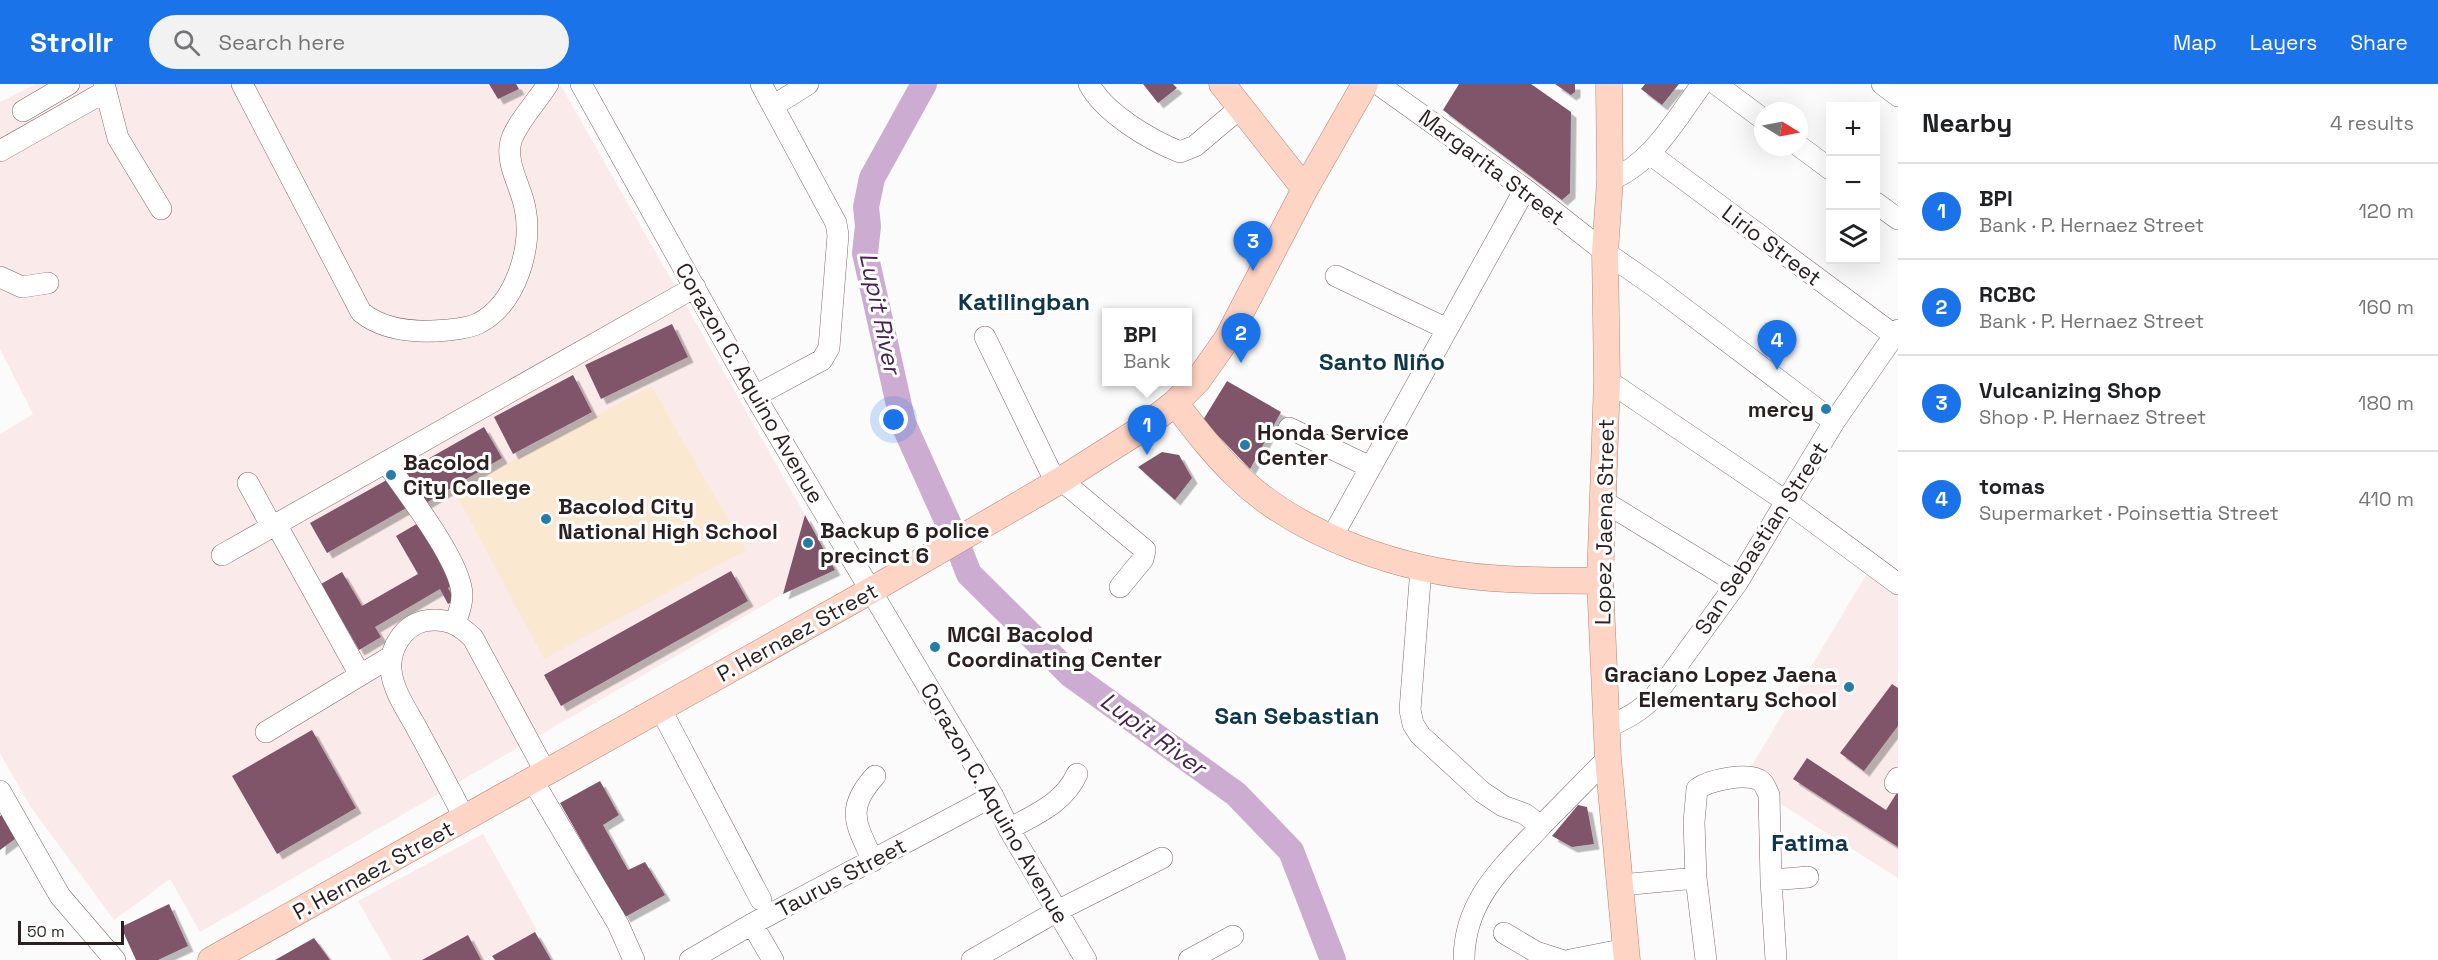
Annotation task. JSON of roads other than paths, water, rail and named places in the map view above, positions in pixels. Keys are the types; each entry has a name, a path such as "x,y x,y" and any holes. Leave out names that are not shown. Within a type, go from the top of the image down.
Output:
{"main road":[{"path":"1222,84 1305,189"},
{"name":"P. Hernaez Street","path":"224,957 870,591 1058,482 1143,428 1198,381 1227,339 1305,189 1365,84"},
{"name":"Lopez Jaena Street","path":"1609,84 1610,180 1605,252 1606,380 1600,581 1608,758 1627,954"},
{"path":"1175,403 1203,439 1239,477 1280,509 1356,549 1421,568 1490,578 1600,581"}],"street":[{"path":"23,111 69,84"},
{"path":"242,84 361,312 380,324 408,330 435,332 476,325 489,317 515,282 521,269 528,234 525,206 511,160 511,140 548,84"},
{"name":"Corazon C. Aquino Avenue","path":"581,84 755,396 993,796 1009,829 1059,910 1086,960"},
{"path":"755,396 822,360 829,348 838,248 836,223 761,84"},
{"path":"773,106 808,84"},
{"path":"1089,84 1097,99 1112,111 1161,144 1180,152 1196,146 1240,108"},
{"name":"Margarita Street","path":"1378,84 1525,189 1605,252 1654,286 1834,422"},
{"path":"1610,180 1626,174 1650,154 1702,84"},
{"path":"1716,84 1754,112"},
{"path":"1882,84 1898,96"},
{"path":"0,151 105,88 118,138 161,209"},
{"path":"1808,153 1826,166"},
{"name":"Lirio Street","path":"1650,154 1896,333"},
{"path":"1332,537 1525,189"},
{"path":"1880,206 1898,219"},
{"path":"1336,276 1447,329"},
{"path":"0,277 22,287 48,284"},
{"path":"222,555 695,286"},
{"name":"San Sebastian Street","path":"1606,728 1630,717 1655,696 1737,583 1834,422 1896,333"},
{"path":"985,337 1058,482 1145,550 1143,559 1120,587"},
{"path":"1606,380 1787,502 1898,584"},
{"path":"1289,428 1370,467"},
{"path":"386,462 436,536 458,578 462,588 461,603 455,624"},
{"path":"248,483 360,675"},
{"path":"1603,501 1737,583"},
{"path":"1421,568 1410,710 1413,724 1420,735 1482,792 1503,806 1525,814 1541,826"},
{"path":"465,819 399,694 391,671 392,656 397,642 406,630 419,622 434,619 455,624 473,638 540,777 618,924 634,960"},
{"path":"266,732 392,656"},
{"path":"660,708 761,900"},
{"path":"1464,960 1464,939 1474,907 1488,884 1608,758"},
{"path":"1009,829 1057,801 1071,787 1077,774"},
{"path":"873,861 856,821 858,801 865,787 876,776"},
{"path":"1706,960 1696,878 1694,822 1697,789 1707,782 1754,777 1763,783 1769,795 1776,960"},
{"path":"0,791 60,896 115,960"},
{"name":"Taurus Street","path":"690,960 752,924 993,796"},
{"path":"972,960 1059,910 1162,858"},
{"path":"1771,880 1808,877"},
{"path":"1621,885 1696,878"},
{"path":"752,924 773,960"},
{"path":"1504,933 1536,952 1561,960"},
{"path":"1189,960 1233,936"},
{"path":"1570,960 1627,954"}],"waterway":[{"name":"Lupit River","path":"924,84 872,178 866,207 868,226 865,253 903,423 969,574 1071,675 1236,794 1291,851 1333,960"}],"place":[{"name":"Vulcanizing Shop","path":"1253,271"},
{"name":"RCBC","path":"1241,363"},
{"name":"tomas","path":"1777,370"},
{"name":"mercy","path":"1826,409"},
{"name":"Honda Service Center","path":"1245,445"},
{"name":"BPI","path":"1147,455"},
{"name":"Bacolod City College","path":"391,475"},
{"name":"Bacolod City National High School","path":"546,519"},
{"name":"Backup 6 police precinct 6","path":"808,543"},
{"name":"MCGI Bacolod Coordinating Center","path":"935,647"},
{"name":"Graciano Lopez Jaena Elementary School","path":"1849,687"}],"district":[{"name":"Katilingban","path":"1024,302"},
{"name":"Santo Niño","path":"1382,362"},
{"name":"San Sebastian","path":"1297,716"},
{"name":"Fatima","path":"1810,843"}]}
